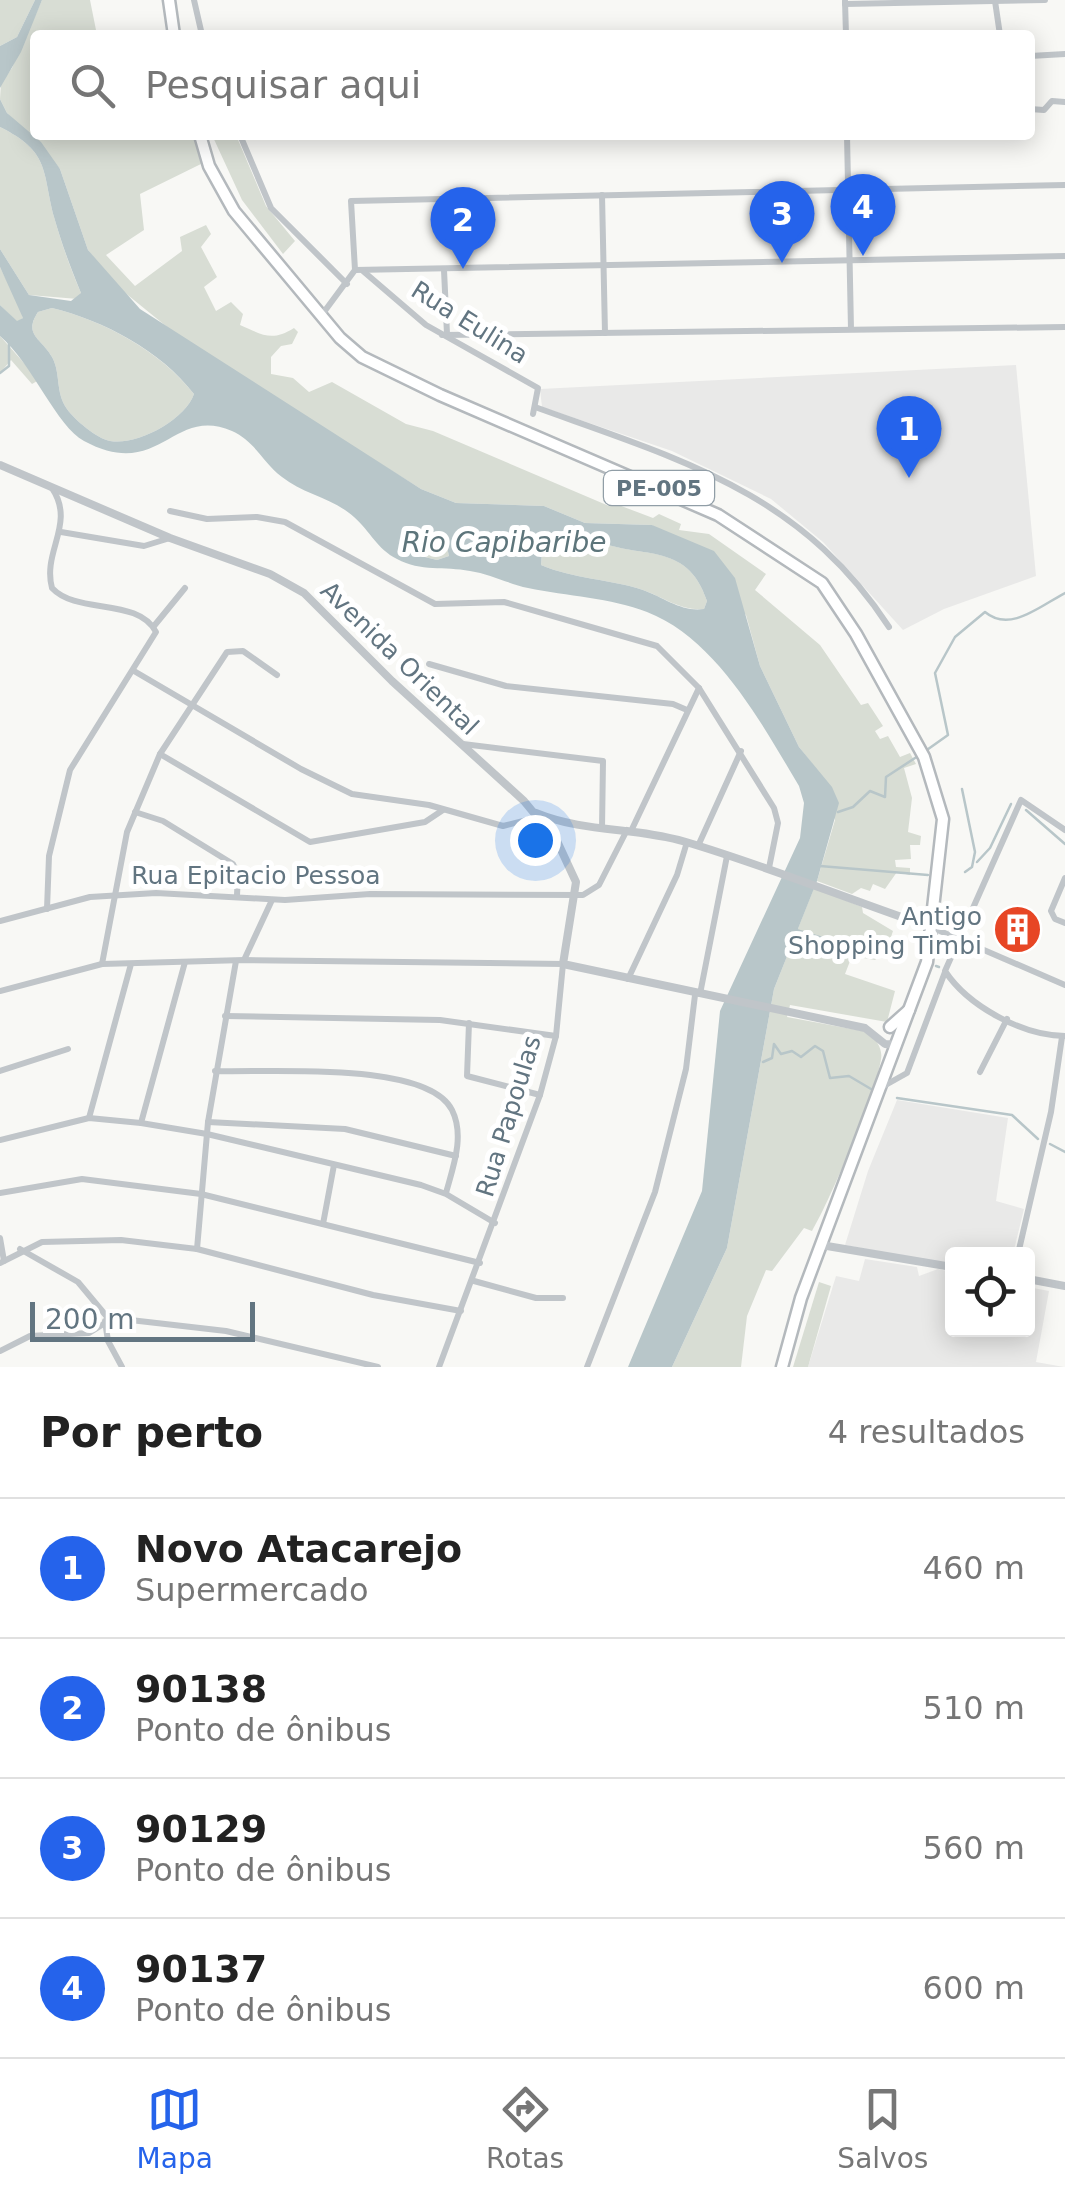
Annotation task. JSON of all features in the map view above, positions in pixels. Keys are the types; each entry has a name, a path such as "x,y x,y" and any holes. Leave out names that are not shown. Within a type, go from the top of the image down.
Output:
{"main road":[{"path":"169,0 173,30"},
{"name":"PE-005","path":"202,140 220,191 321,316 347,344 374,364 718,514 814,577 836,600 922,754 943,820 933,928 914,1006 895,1040 782,1367"},
{"path":"890,1027 914,1006"}],"street":[{"path":"194,0 201,30"},
{"path":"995,0 999,30"},
{"path":"846,30 845,2 1045,0"},
{"path":"1035,56 1065,54"},
{"path":"1035,109 1044,110 1052,102 1065,102"},
{"path":"242,140 282,223 346,284"},
{"path":"847,140 850,329"},
{"path":"359,270 351,201 1065,185"},
{"path":"602,196 604,333"},
{"path":"321,316 359,270 1065,256"},
{"name":"Rua Eulina","path":"359,270 445,334 533,384 540,392 534,410 704,472 774,506 848,571 889,627"},
{"path":"444,270 445,334 1065,327"},
{"name":"Avenida Oriental","path":"0,465 170,538 253,566 304,593 537,815 568,825 630,829 687,842 933,928"},
{"path":"52,487 63,511 50,576 56,593 128,613 154,626"},
{"path":"170,511 216,520 275,520 336,546 435,604 504,602 650,643 670,656 700,688 741,751 777,817 774,870"},
{"path":"61,532 144,546 170,538"},
{"path":"47,908 49,856 70,770 154,641 154,626 185,588"},
{"path":"102,964 127,832 160,754 231,649 243,650 277,675"},
{"path":"429,664 506,686 662,703 687,710"},
{"path":"134,671 340,789 444,809 503,826 537,815"},
{"path":"576,894 596,890 700,688"},
{"path":"462,744 603,761 602,829"},
{"path":"698,846 741,751"},
{"path":"160,754 284,830 316,843 426,822 444,809"},
{"path":"881,1088 907,1073 955,940 1020,800 1065,830"},
{"path":"135,812 162,822 233,864 238,874 238,895"},
{"name":"Rua Papoulas","path":"438,1367 495,1223 540,1095 556,1036 563,964 576,894 572,868 558,841 537,815"},
{"path":"558,841 568,825"},
{"path":"628,980 677,875 687,842"},
{"path":"587,1367 658,1180 686,1069 727,856"},
{"path":"1065,878 1051,912 1055,919 1065,923"},
{"name":"Rua Epitacio Pessoa","path":"0,921 112,896 238,895 272,900 370,894 576,894"},
{"path":"198,1249 208,1122 225,1016 240,960 272,900"},
{"path":"933,928 1065,984"},
{"path":"0,991 102,964 240,960 563,964 860,1027 895,1040"},
{"path":"141,1123 184,962"},
{"path":"89,1118 131,964"},
{"path":"946,970 964,993 1007,1018 1035,1033 1063,1037 1051,1112 1020,1247"},
{"path":"225,1016 469,1023 556,1036"},
{"path":"980,1072 1007,1018"},
{"path":"469,1023 467,1076 540,1095"},
{"path":"860,1027 890,1027 895,1040"},
{"path":"0,1071 68,1049"},
{"path":"215,1071 370,1075 428,1088 450,1106 456,1122 456,1156 446,1194"},
{"path":"0,1140 89,1118 207,1134 446,1194 495,1223"},
{"path":"208,1122 345,1129 456,1156"},
{"path":"323,1224 334,1165"},
{"path":"0,1193 82,1179 201,1194 480,1262"},
{"path":"0,1238 2,1262"},
{"path":"2,1262 20,1248 42,1242 98,1239 198,1249 373,1294 461,1310"},
{"path":"822,1244 945,1266"},
{"path":"20,1248 78,1282 106,1319 108,1341 122,1367"},
{"path":"1035,1280 1065,1286"},
{"path":"474,1281 536,1298 563,1298"},
{"path":"1,1351 30,1336 88,1334 106,1319 226,1331 378,1367"}],"shaded area":[{"path":"0,0 35,0 17,37 0,46"},
{"path":"42,0 90,0 96,30 30,30 30,137 7,113 0,99 1,83 12,68"},
{"path":"0,127 28,145 41,164 66,256 81,293 78,299 29,295 0,249"},
{"path":"33,140 196,140 203,163 140,194 144,230 106,255 135,286 182,251 180,237 206,225 211,234 201,247 217,277 204,287 216,311 231,302 243,314 240,325 255,332 280,335 294,328 298,332 292,344 281,346 271,357 271,374 293,378 309,392 332,382 406,424 433,431 609,506 616,504 653,518 659,514 681,524 679,530 709,534 766,574 755,590 820,645 861,705 868,703 883,726 875,731 880,739 888,736 900,757 910,753 916,764 904,768 912,798 908,832 921,836 920,845 910,845 911,859 895,860 896,867 910,868 910,875 897,872 885,889 873,884 870,891 861,888 852,894 817,881 835,820 814,766 799,747 760,666 746,615 652,525 585,523 544,506 456,503 421,489 188,344 113,283 88,250 60,169"},
{"path":"214,140 238,140 266,206 295,241 283,254 242,200"},
{"path":"0,267 22,311 23,318 17,322 0,305"},
{"path":"52,308 111,329 147,351 194,394 189,404 171,422 133,439 110,441 92,432 67,409 55,363 33,331 38,312"},
{"path":"0,336 39,380 32,384 11,360 0,373"},
{"path":"1016,365 1036,576 944,609 903,630 823,542 771,499 672,451 542,407 540,389"},
{"path":"572,527 590,538 660,555 687,568 707,601 704,609 688,608 643,590 541,565 542,552"},
{"path":"407,534 446,543 449,556 437,560 405,552 401,546"},
{"path":"814,888 862,907 863,913 893,931 891,937 900,942 896,956 880,955 875,960 852,956 845,974 895,991 887,1022 790,1005 787,1017 868,1032 881,1052 878,1074 852,1144 812,1231 804,1228 772,1271 766,1270 747,1316 741,1367 672,1367 727,1248 774,989"},
{"path":"897,1100 1008,1118 996,1201 1024,1209 1015,1247 945,1247 945,1264 845,1245 868,1171"},
{"path":"865,1259 917,1267 919,1276 945,1270 945,1337 1035,1337 1035,1288 1049,1291 1036,1362 1064,1367 808,1367 836,1276 859,1281"},
{"path":"819,1282 831,1286 808,1367 793,1367"}],"water":[{"path":"35,0 42,0 21,52 0,88 0,46 17,37"},
{"name":"Rio Capibaribe","path":"0,99 7,113 30,133 30,140 41,142 60,169 88,250 140,309 421,489 456,503 544,506 585,523 652,525 714,551 735,578 760,666 799,747 832,787 839,803 817,881 774,989 727,1248 672,1367 628,1367 702,1191 720,1011 800,838 804,803 799,786 754,712 716,663 672,625 647,612 604,600 528,588 477,572 406,563 384,550 346,511 282,477 247,440 232,431 194,427 131,453 110,451 74,434 0,336 0,305 17,321 23,318 0,267 0,249 29,295 71,301 81,293 57,226 41,164 16,136 0,127","holes":["52,308 91,321 148,351 194,394 171,422 146,435 110,441 92,432 67,409 55,363 32,326 38,312","572,527 590,538 659,555 687,568 707,601 704,609 673,604 630,586 541,565 542,552","407,534 446,543 449,556 437,560 405,552 401,546"]}],"waterway":[{"path":"0,373 9,366 9,343"},
{"path":"924,752 948,735 935,673 955,637 985,612 995,618 1015,619 1065,593"},
{"path":"838,812 853,807 870,791 885,797 886,777 918,756"},
{"path":"962,789 975,852 972,867 965,872"},
{"path":"977,862 990,848 1011,804"},
{"path":"1026,810 1065,844"},
{"path":"820,866 928,875"},
{"path":"793,929 871,953 898,956"},
{"path":"763,1062 772,1058 774,1044 781,1054 792,1051 801,1057 815,1046 823,1051 830,1078 849,1076 871,1089"},
{"path":"897,1098 1012,1115 1038,1139"},
{"path":"1050,1144 1065,1152"}],"place":[{"name":"90137","path":"863,256"},
{"name":"90129","path":"782,263"},
{"name":"90138","path":"463,269"},
{"name":"Novo Atacarejo","path":"909,478"},
{"name":"Antigo Shopping Timbi","path":"1017,930"}]}
